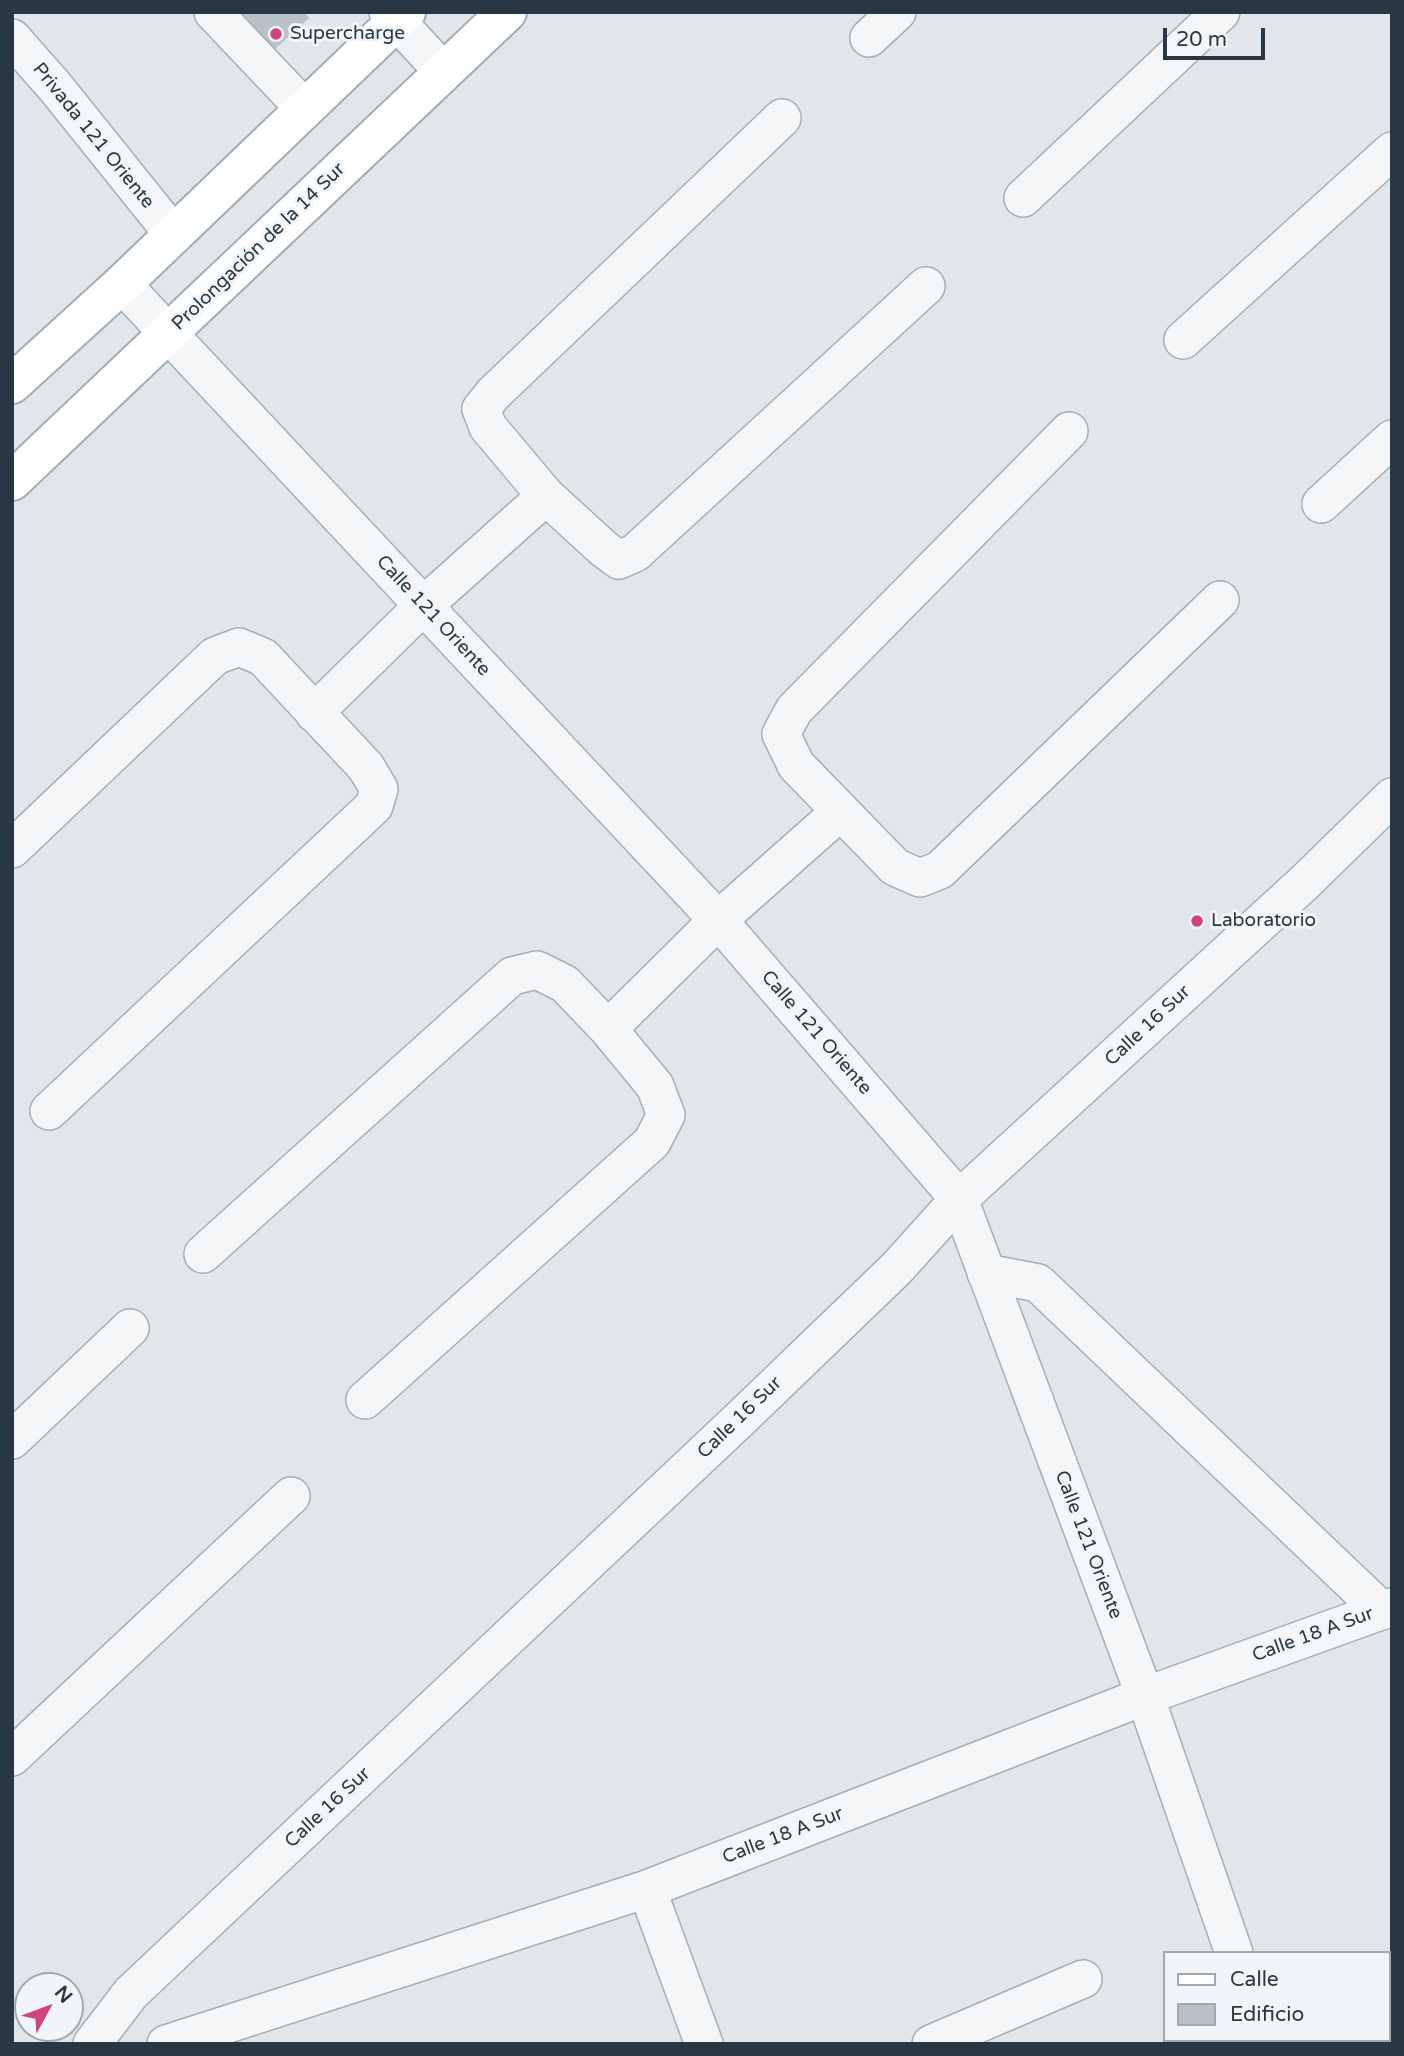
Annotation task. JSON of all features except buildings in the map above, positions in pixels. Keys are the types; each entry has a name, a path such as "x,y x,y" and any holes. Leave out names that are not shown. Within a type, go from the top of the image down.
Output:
{"main road":[{"name":"Prolongación de la 14 Sur","path":"12,481 507,12"},
{"path":"12,384 174,235 397,15"}],"street":[{"path":"213,12 304,109"},
{"path":"869,38 897,12"},
{"path":"1023,198 1221,12"},
{"path":"397,15 443,71"},
{"name":"Privada 121 Oriente","path":"12,38 56,88 174,235"},
{"path":"782,118 493,394 481,410 488,427 546,496 619,560 635,553 926,286"},
{"path":"1182,340 1392,151"},
{"name":"Calle 121 Oriente","path":"122,284 718,920 959,1199 1145,1696 1233,1951"},
{"path":"1069,431 794,709 781,734 796,765 895,867 920,878 940,870 1220,600"},
{"path":"1321,504 1392,439"},
{"path":"314,713 423,606 546,496"},
{"path":"12,849 215,656 239,647 263,657 366,767 379,789 374,806 49,1111"},
{"name":"Calle 16 Sur","path":"92,2044 131,1993 739,1420 897,1268 959,1199 1305,882 1392,797"},
{"path":"608,1029 718,920 841,811"},
{"path":"203,1254 512,976 537,970 565,984 608,1029 655,1086 666,1115 652,1142 365,1400"},
{"path":"986,1273 1038,1283 1387,1609"},
{"path":"12,1440 130,1328"},
{"path":"12,1757 291,1496"},
{"name":"Calle 18 A Sur","path":"166,2044 647,1889 1145,1696 1387,1609"},
{"path":"647,1889 704,2044"},
{"path":"931,2044 1083,1979"}],"place":[{"name":"Supercharge","path":"276,34"},
{"name":"Laboratorio","path":"1197,921"}]}
